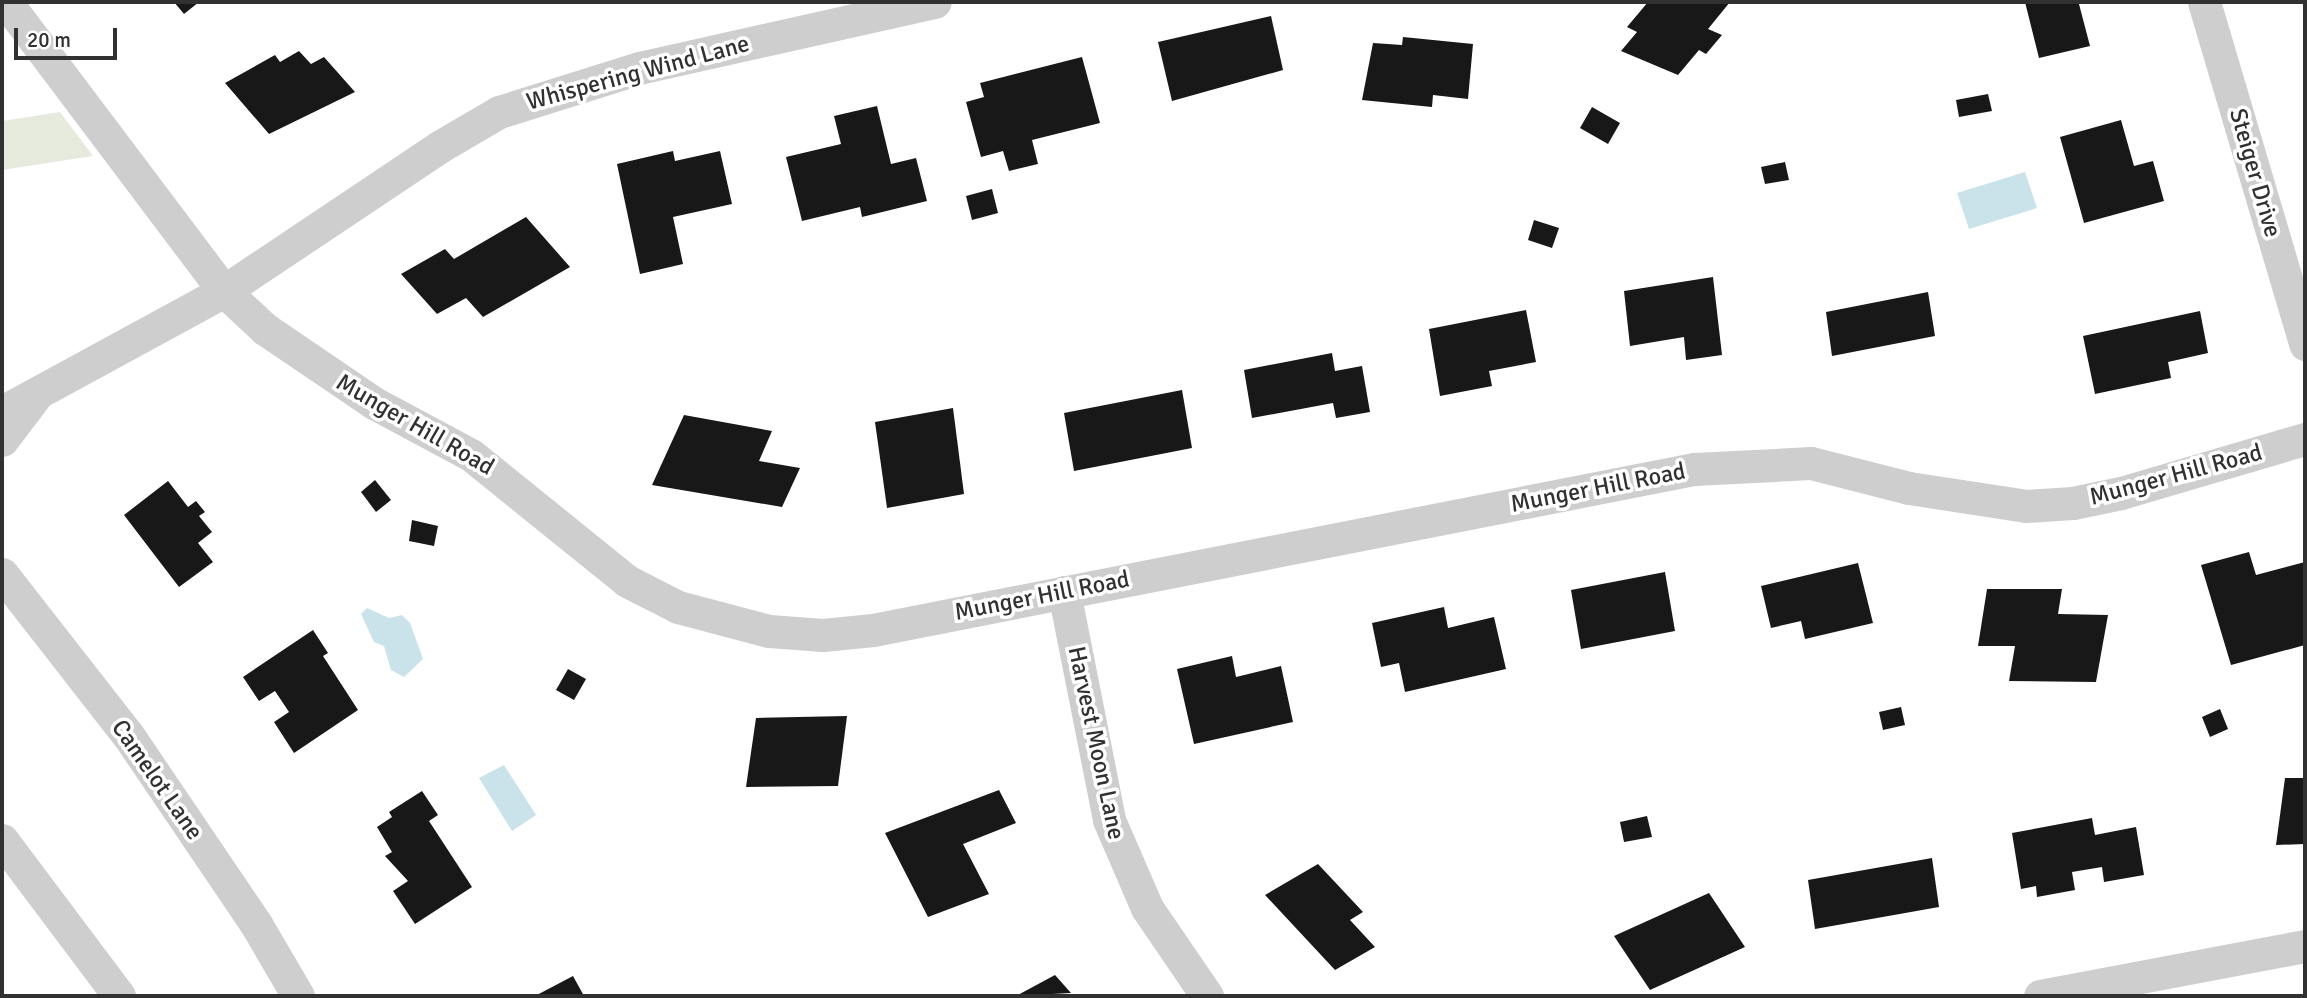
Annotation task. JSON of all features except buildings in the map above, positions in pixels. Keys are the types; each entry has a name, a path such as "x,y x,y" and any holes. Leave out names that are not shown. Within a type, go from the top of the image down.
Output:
{"street":[{"name":"Munger Hill Road","path":"6,2 224,291 309,362 471,454 509,481 570,540 626,581 678,607 769,631 823,635 1064,592 1694,469 1811,463 1909,488 2025,506 2073,503 2121,492 2305,439"},
{"name":"Whispering Wind Lane","path":"224,291 499,112 639,68 934,2"},
{"name":"Steiger Drive","path":"2204,2 2305,344"},
{"path":"2,412 36,396 224,291"},
{"path":"2,440 36,396"},
{"name":"Camelot Lane","path":"2,574 128,736 256,924 299,996"},
{"name":"Harvest Moon Lane","path":"1064,592 1106,807 1126,868 1172,949 1207,996"},
{"path":"2,840 118,996"},
{"path":"2040,996 2305,946"}],"shaded area":[{"path":"60,112 93,156 2,170 2,121"}],"water":[{"path":"2025,172 2037,208 1969,229 1957,193"},
{"path":"367,608 389,618 402,615 410,623 423,659 404,677 391,670 384,646 374,642 361,614"},
{"path":"504,765 536,815 512,831 479,778"}]}
